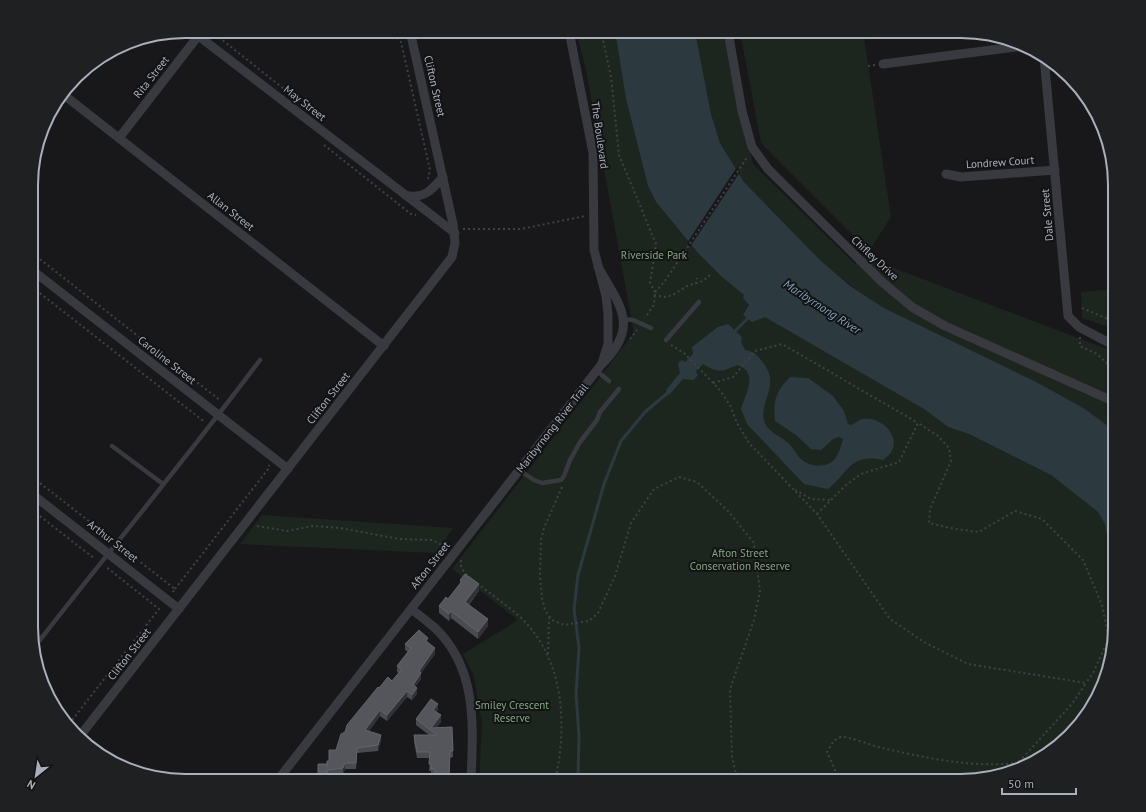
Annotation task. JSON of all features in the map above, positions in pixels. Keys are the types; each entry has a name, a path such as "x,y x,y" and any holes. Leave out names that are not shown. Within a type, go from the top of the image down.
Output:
{"street":[{"name":"Rita Street","path":"119,138 193,38"},
{"name":"May Street","path":"203,38 403,195 459,231"},
{"name":"Clifton Street","path":"83,732 446,267 452,257 459,231 443,177 412,38"},
{"name":"The Boulevard","path":"570,38 593,153 594,245 606,296 609,331 606,352 599,368"},
{"name":"Chifley Drive","path":"729,38 742,111 752,148 768,169 881,281 912,307 945,326 1108,399"},
{"path":"883,64 1012,47"},
{"name":"Dale Street","path":"1045,64 1068,316 1080,327 1108,342"},
{"name":"Allan Street","path":"67,97 384,346"},
{"name":"Londrew Court","path":"946,174 961,177 1055,170"},
{"path":"403,195 420,197 428,193 443,177"},
{"name":"The Boulevard","path":"598,267 618,302 624,320 621,340 611,356 599,368"},
{"name":"Caroline Street","path":"38,275 288,469"},
{"name":"Afton Street","path":"285,774 411,609 448,556 519,470 599,368"},
{"name":"Arthur Street","path":"38,499 179,608"},
{"path":"411,609 443,638 457,659 467,680 473,716 471,774"}],"lane":[{"path":"666,340 698,302"},
{"path":"624,320 641,323 651,328"},
{"path":"39,642 100,562 219,415 260,360"},
{"path":"599,368 609,381"},
{"path":"519,470 534,480 542,483 557,481 564,476 570,460 580,442 597,420 600,412 619,390"},
{"path":"112,446 163,484"}],"path":[{"path":"220,38 299,100"},
{"path":"397,38 401,42 430,170 427,182"},
{"path":"602,38 610,77 619,155 656,244 650,283 654,292 654,305 626,345"},
{"path":"318,141 411,214 422,217"},
{"path":"654,292 665,281 748,156"},
{"path":"459,231 521,229 587,216 587,221"},
{"path":"38,258 221,401 219,415 202,420 38,292"},
{"path":"654,295 665,297 673,295 687,286 704,281 711,274"},
{"path":"696,284 697,278"},
{"path":"1082,308 1108,319"},
{"path":"1080,327 1080,346 1097,354 1108,364"},
{"path":"666,340 675,349 684,353 713,383 730,405 737,423 749,443 816,514 890,619 924,642 968,664 1086,683"},
{"path":"713,383 733,377 755,351 782,344 918,423 938,436 949,448 951,461 930,509 929,523 955,529 979,532 1015,511 1042,519 1083,560 1102,605 1108,633"},
{"path":"816,514 846,485 861,474 899,462 918,423"},
{"path":"175,589 269,468 268,463"},
{"path":"548,655 549,617 542,598 540,553 544,528 562,487 564,476"},
{"path":"549,617 556,623 568,626 589,621 601,608 615,576 631,523 654,489 680,477 697,482 729,512 754,543 760,591 754,620 730,689 732,757 736,774"},
{"path":"792,489 811,499 831,500"},
{"path":"38,515 159,609 72,720"},
{"path":"257,526 287,531 326,526 399,539 432,540 440,544 448,556 461,564"},
{"path":"448,556 451,547"},
{"path":"462,557 462,570 466,575 524,621 548,655 556,678 562,728 556,774"},
{"path":"1019,762 1072,704 1092,673 1107,641"},
{"path":"835,774 827,752 834,740 843,737 878,747 958,762 982,765 1017,763"}],"green space":[{"name":"Afton Street Conservation Reserve","path":"578,38 616,38 626,99 648,186 656,202 698,253 722,277 744,295 743,298 924,409 948,427 969,434 1051,475 1098,512 1108,533 1108,636 1103,665 1093,692 1078,716 1065,731 1043,749 1017,763 999,769 970,774 479,774 482,725 474,676 463,654 518,620 452,569 634,333 586,70"},
{"path":"696,38 726,38 753,164 855,264 869,251 886,265 1108,349 1108,426 1085,409 884,308 850,285 819,259 744,182 720,143 711,114"},
{"path":"741,38 864,38 891,217 869,251 761,143"},
{"path":"1108,290 1108,327 1082,318 1081,292"},
{"path":"262,515 453,528 436,553 240,544"}],"water":[{"name":"Maribyrnong River","path":"616,38 696,38 711,114 720,143 744,182 819,259 849,285 884,308 1038,383 1085,409 1108,426 1108,533 1098,512 1051,475 969,434 948,427 924,409 765,317 752,322 743,315 749,305 743,298 744,295 722,277 698,253 656,202 648,186 626,99"},
{"path":"728,324 742,337 741,342 745,350 756,355 769,372 770,388 763,416 765,423 772,432 790,445 802,460 819,466 832,462 840,449 843,439 839,437 833,439 821,450 811,449 796,435 775,421 776,397 781,387 790,377 808,378 833,396 844,411 848,424 851,425 862,419 871,419 878,421 885,426 893,439 894,446 890,453 883,460 863,459 856,462 828,489 804,484 747,424 741,409 749,384 748,373 744,368 737,365 723,370 716,370 703,364 696,371 698,375 694,380 683,379 669,395 666,390 680,373 678,363 682,360 685,362 693,354 692,347 718,327"}],"pier":[{"path":"737,167 740,172 690,247 687,243"}],"building":[{"path":"465,574 479,584 465,602 488,619 478,632 451,611 449,614 439,606 446,597 448,599 462,581 460,580"},
{"path":"419,630 428,638 426,641 435,648 419,671 421,673 413,685 417,688 412,695 407,691 387,715 380,710 365,730 381,735 378,745 357,748 356,763 345,763 343,768 327,770 327,774 318,774 318,764 326,764 327,766 327,761 329,761 329,750 336,750 341,734 345,732 347,725 378,687 379,688 388,677 392,681 402,669 397,666 411,648 405,644"},
{"path":"431,699 438,704 433,710 441,715 431,728 452,727 453,751 450,751 449,774 435,774 435,769 431,769 431,764 429,764 430,752 417,752 414,735 437,735 416,719"}],"waterway":[{"path":"733,333 749,317"},
{"path":"578,774 579,736 576,694 579,648 574,609 578,575 604,484 621,441 645,412 671,390"}],"park label":[{"name":"Riverside Park","path":"654,255"},
{"name":"Smiley Crescent Reserve","path":"512,711"}]}
